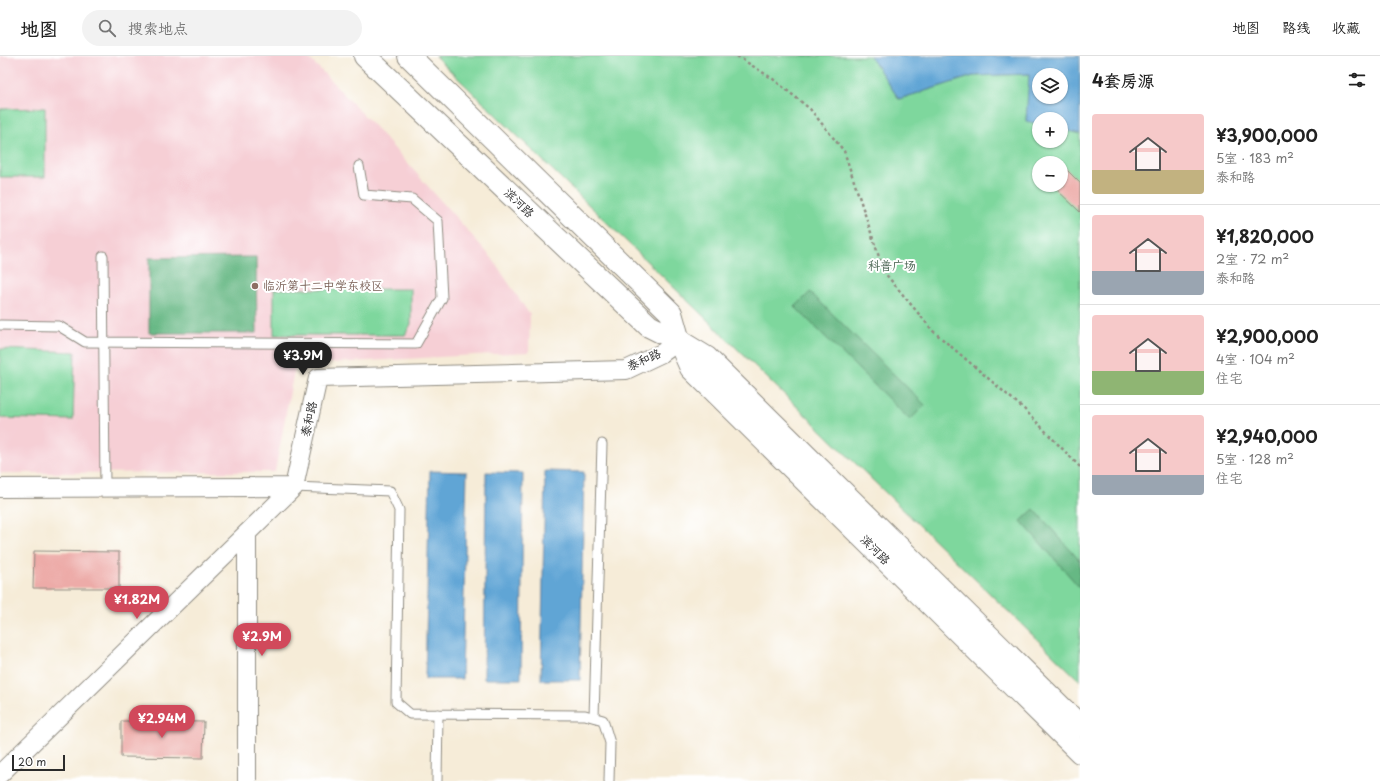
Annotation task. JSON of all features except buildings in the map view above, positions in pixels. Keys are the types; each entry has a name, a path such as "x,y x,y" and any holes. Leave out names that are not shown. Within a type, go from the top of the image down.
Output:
{"main road":[{"name":"滨河路","path":"365,56 649,326 679,341 707,358 1080,726"},
{"name":"滨河路","path":"409,56 672,313 679,341 691,368 1080,752"}],"street":[{"name":"泰和路","path":"294,488 318,378 626,370 662,354 679,341"},
{"path":"0,488 294,488"},
{"path":"0,774 294,488"},
{"path":"247,533 247,781"}],"lane":[{"path":"0,325 59,326 85,342 416,344 442,298 438,221 412,199 364,195 359,166"},
{"path":"103,256 105,488"},
{"path":"594,718 602,444"},
{"path":"294,488 390,491 399,510 396,702 410,714 585,714 603,720 610,743 609,781"},
{"path":"437,781 438,714"}],"path":[{"path":"737,56 773,79 810,109 844,151 884,272 928,325 933,331 1024,409 1080,468"}],"shaded area":[{"name":"临沂第十二中学东校区","path":"0,56 306,56 376,128 492,258 530,315 529,352 295,365 275,472 0,473"}],"green space":[{"name":"科普广场","path":"435,56 870,56 899,99 973,76 1030,74 1026,120 1032,122 1032,148 1068,148 1068,131 1080,134 1080,681"},
{"path":"45,108 45,177 0,177 0,109"},
{"path":"256,257 257,333 149,333 149,258"},
{"path":"274,289 411,289 411,324 405,335 274,335"},
{"path":"810,292 925,405 910,420 795,307"},
{"path":"0,349 75,352 73,420 0,418"},
{"path":"1034,509 1080,561 1080,588 1021,521"}],"water":[{"path":"870,56 1080,56 1080,134 1068,131 1068,112 1032,112 1032,122 1026,121 1029,74 973,76 899,99"},
{"path":"430,471 467,472 462,679 425,679"},
{"path":"545,471 584,472 580,680 541,680"},
{"path":"486,472 523,473 521,679 484,679"}],"place":[{"name":"临沂第十二中学东校区","path":"255,286"}]}
